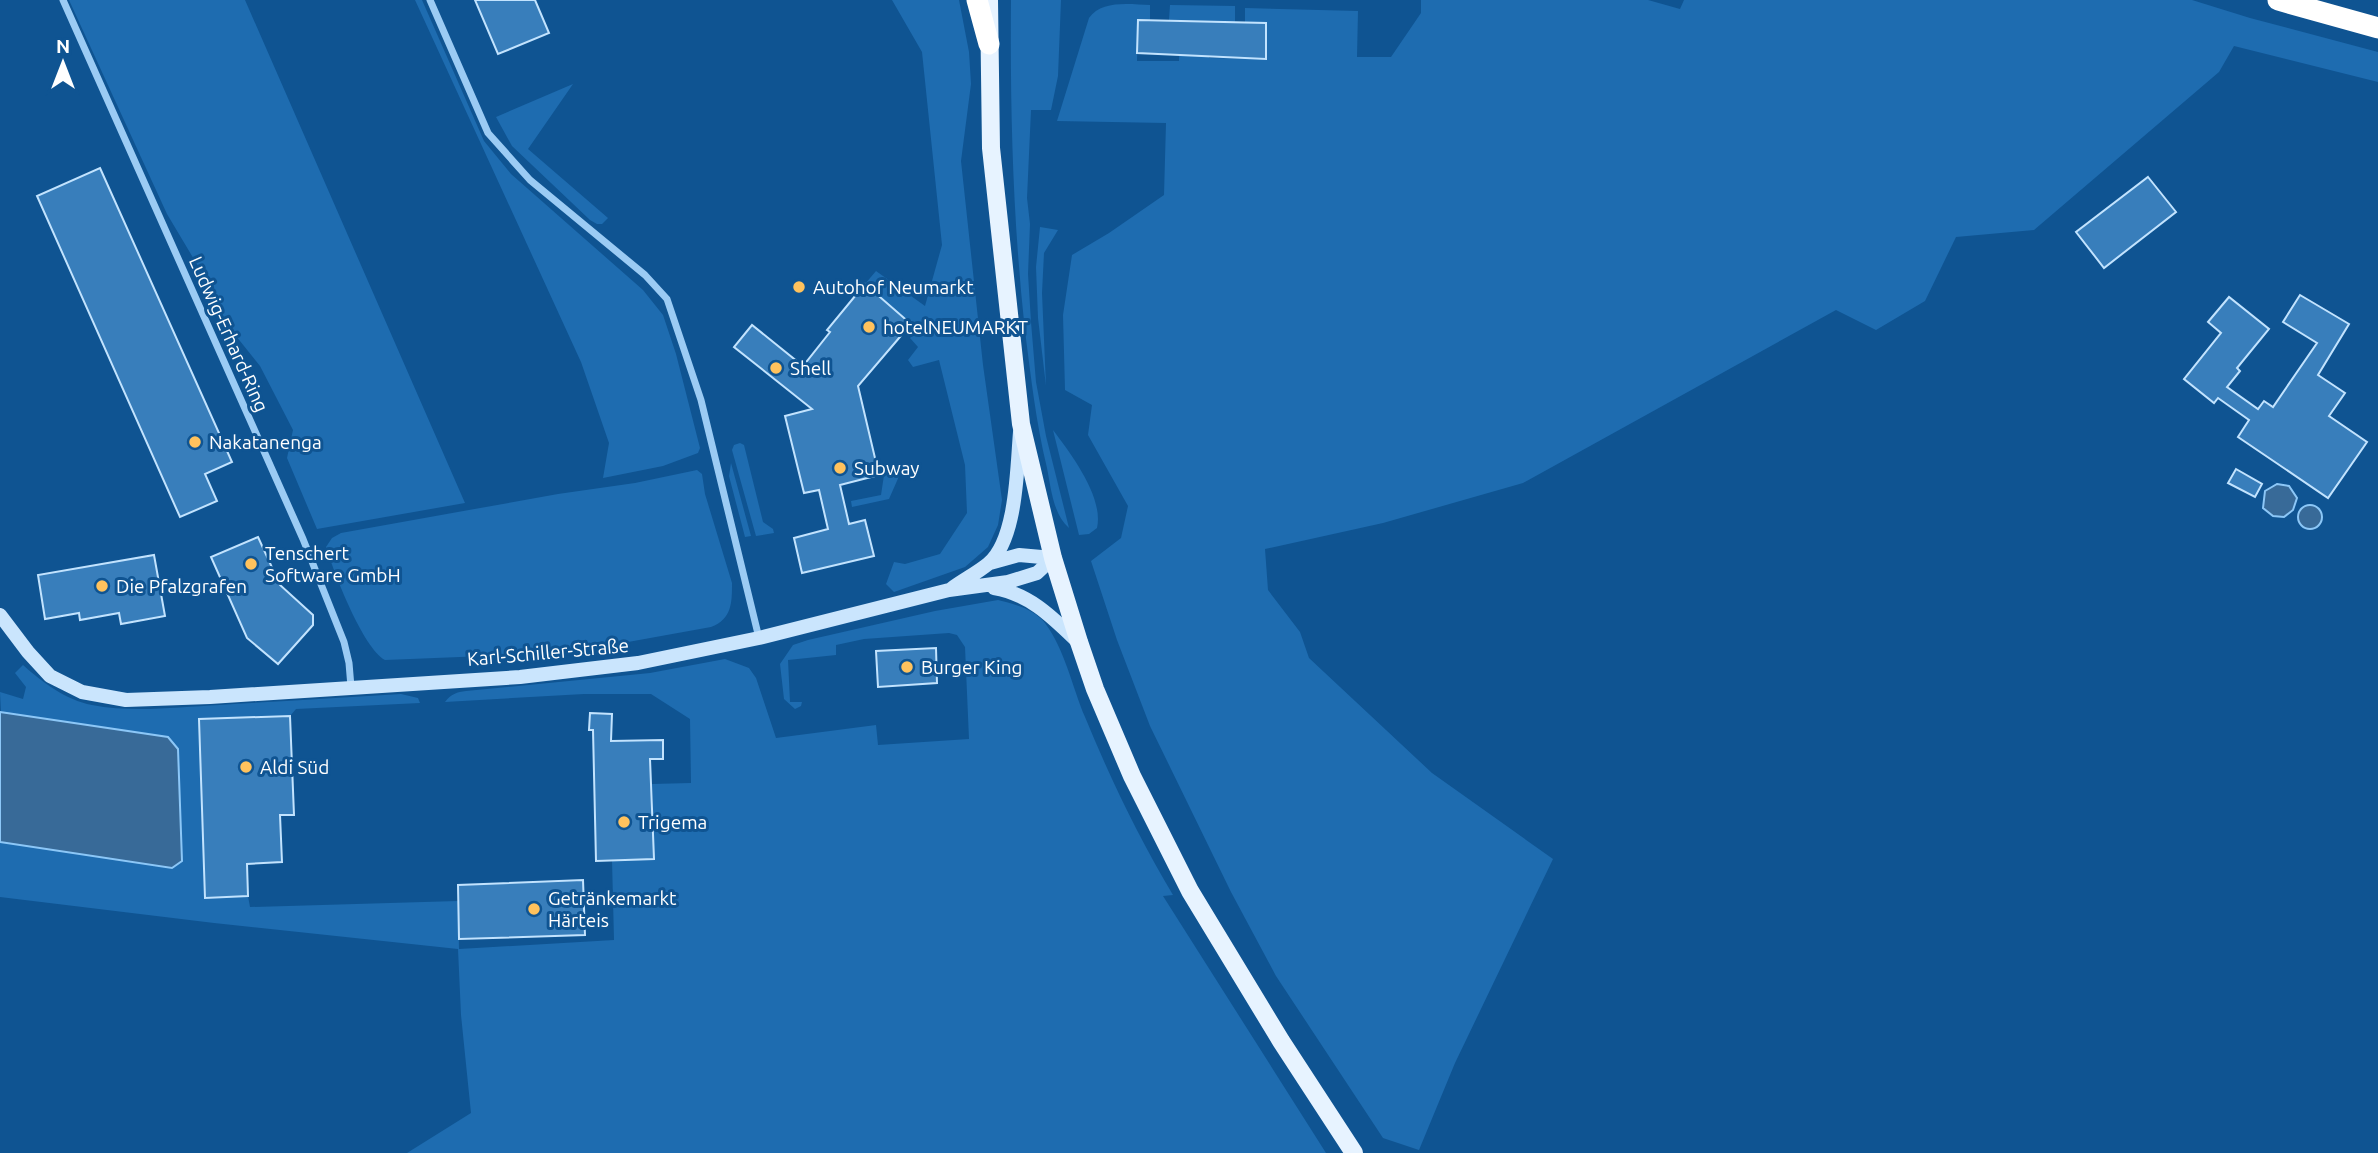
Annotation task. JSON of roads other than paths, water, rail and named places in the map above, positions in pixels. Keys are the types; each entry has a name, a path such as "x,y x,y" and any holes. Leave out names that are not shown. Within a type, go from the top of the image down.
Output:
{"highway":[{"path":"977,0 989,44"},
{"path":"2278,0 2378,28"}],"main road":[{"path":"989,0 989,90 994,182 1021,424 1053,558 1079,642 1095,689 1132,776 1190,891 1281,1041 1354,1153"}],"street":[{"name":"Ludwig-Erhard-Ring","path":"63,0 303,539 344,642 351,687"},
{"path":"430,0 488,133 530,180 645,275 667,299 701,400 759,638"},
{"path":"990,563 1004,538 1011,518 1021,424"},
{"path":"949,590 990,563 1019,555 1053,558"},
{"name":"Karl-Schiller-Straße","path":"0,615 50,676 82,692 105,698 149,700 570,673 668,658 949,590 1008,582 1037,573 1053,558"},
{"path":"982,587 1006,590 1028,599 1079,642"}],"place":[{"name":"Autohof Neumarkt","path":"799,287"},
{"name":"hotelNEUMARKT","path":"869,327"},
{"name":"Shell","path":"776,368"},
{"name":"Nakatanenga","path":"195,442"},
{"name":"Subway","path":"840,468"},
{"name":"Tenschert Software GmbH","path":"251,564"},
{"name":"Die Pfalzgrafen","path":"102,586"},
{"name":"Burger King","path":"907,667"},
{"name":"Aldi Süd","path":"246,767"},
{"name":"Trigema","path":"624,822"},
{"name":"Getränkemarkt Härteis","path":"534,909"}]}
